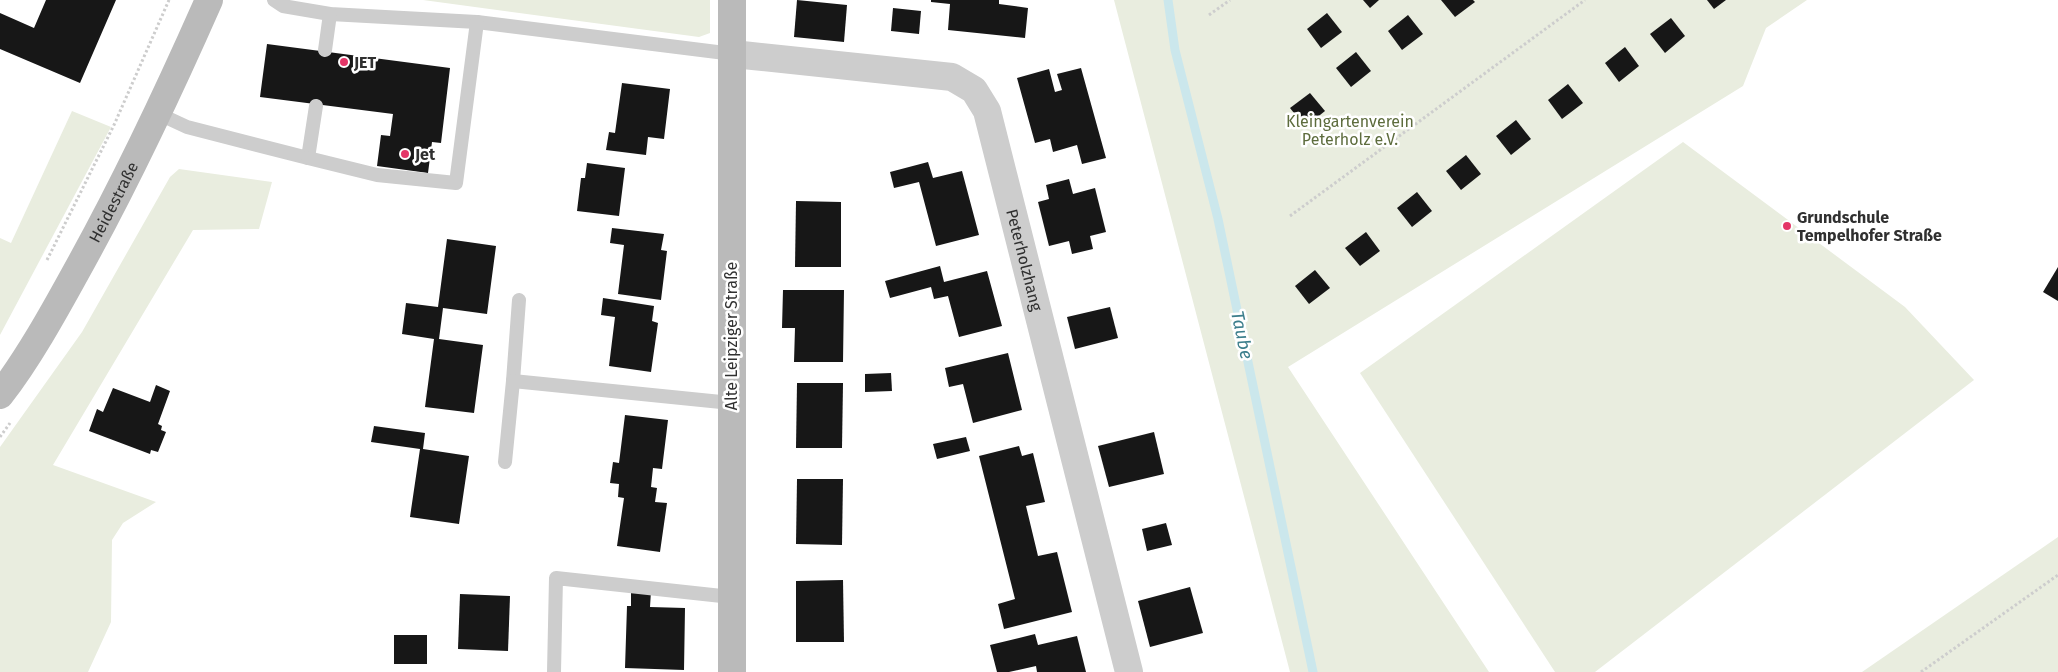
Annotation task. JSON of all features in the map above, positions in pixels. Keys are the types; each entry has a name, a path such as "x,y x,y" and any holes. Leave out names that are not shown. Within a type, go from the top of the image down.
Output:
{"street":[{"name":"Heidestraße","path":"0,395 58,304 106,217 159,114 209,0"},
{"name":"Alte Leipziger Straße","path":"732,0 732,672"},
{"name":"Peterholzhang","path":"732,54 952,76 974,90 987,111 1129,672"}],"lane":[{"path":"278,3 330,14 477,22 732,54"},
{"path":"324,50 330,14"},
{"path":"159,114 187,127 377,175 456,183 477,22"},
{"path":"308,158 316,106"},
{"path":"505,462 519,300"},
{"path":"513,381 731,403"},
{"path":"554,672 556,578 731,597"}],"path":[{"path":"43,267 114,125 169,0"},
{"path":"1209,15 1230,0"},
{"path":"1290,216 1586,0"},
{"path":"1921,672 2058,575"}],"green space":[{"path":"423,0 710,0 710,33 699,37"},
{"name":"Kleingartenverein Peterholz e.V.","path":"1114,0 1807,0 1766,28 1743,86 1288,367 1489,672 1290,672"},
{"path":"72,111 111,127 0,335 0,238 11,243"},
{"path":"1683,142 1905,307 1974,380 1595,672 1555,672 1360,373"},
{"path":"179,169 272,182 259,229 193,230 53,465 156,502 123,523 112,540 111,622 88,672 0,672 0,447 82,332 170,177"},
{"path":"2058,537 2058,672 1862,672"}],"building":[{"path":"46,0 116,0 80,83 0,49 0,13 34,28"},
{"path":"797,0 847,5 844,42 794,37"},
{"path":"931,0 999,0 999,4 1028,8 1025,38 948,30 950,4 931,2"},
{"path":"1363,0 1379,0 1370,8"},
{"path":"1441,0 1473,0 1475,2 1455,17"},
{"path":"1707,0 1726,0 1714,9"},
{"path":"893,8 921,11 919,34 891,31"},
{"path":"1327,13 1342,32 1321,48 1307,29"},
{"path":"1408,15 1423,34 1402,50 1388,31"},
{"path":"1671,18 1685,36 1665,53 1650,34"},
{"path":"267,44 450,68 441,143 432,142 428,173 377,166 381,135 390,136 393,114 260,97"},
{"path":"1625,47 1639,66 1619,82 1605,63"},
{"path":"1356,52 1371,71 1351,87 1336,68"},
{"path":"1081,68 1106,158 1082,164 1077,145 1053,152 1050,139 1035,143 1017,78 1049,69 1055,92 1062,90 1057,74"},
{"path":"622,83 670,89 664,139 648,137 646,155 606,150 609,132 615,133"},
{"path":"1568,84 1583,103 1562,119 1548,100"},
{"path":"1310,93 1325,111 1305,127 1290,108"},
{"path":"1516,120 1531,139 1511,155 1496,136"},
{"path":"1466,155 1481,174 1461,190 1446,171"},
{"path":"928,162 933,178 962,171 979,235 936,246 919,182 894,188 890,172"},
{"path":"587,163 625,168 619,216 577,211 581,178 585,178"},
{"path":"1069,179 1073,194 1095,188 1106,232 1090,236 1093,249 1072,254 1069,241 1049,246 1038,202 1049,199 1046,185"},
{"path":"1417,192 1432,211 1412,227 1397,208"},
{"path":"796,201 841,202 841,267 795,267"},
{"path":"612,228 664,234 661,250 667,251 661,300 618,294 624,245 610,243"},
{"path":"1366,232 1380,251 1360,266 1345,248"},
{"path":"447,239 496,246 487,314 443,308 439,339 483,345 474,413 425,407 434,339 402,334 406,303 438,307"},
{"path":"940,266 944,282 987,271 1002,326 959,337 948,296 934,299 931,287 890,298 885,281"},
{"path":"2058,267 2058,301 2043,292"},
{"path":"1315,270 1330,288 1309,304 1295,286"},
{"path":"783,290 844,290 843,362 794,362 795,328 782,328"},
{"path":"603,298 654,306 652,321 658,323 651,372 609,366 615,317 601,315"},
{"path":"1110,307 1118,338 1075,349 1067,317"},
{"path":"1008,353 1022,410 973,423 963,384 949,387 945,368"},
{"path":"891,373 892,391 865,392 865,374"},
{"path":"797,383 843,383 842,448 796,448"},
{"path":"156,385 170,391 158,424 162,426 161,430 166,432 158,452 151,450 150,454 89,431 97,409 103,412 113,388 150,402"},
{"path":"625,415 668,420 662,469 653,468 651,487 657,488 655,502 667,503 660,552 617,546 624,498 618,497 619,484 610,483 613,462 619,463"},
{"path":"374,426 425,433 423,449 469,456 459,524 410,517 420,449 371,442"},
{"path":"1154,432 1164,474 1109,487 1098,446"},
{"path":"966,437 970,451 937,459 933,444"},
{"path":"1019,446 1022,456 1033,453 1045,502 1026,506 1038,556 1057,552 1072,612 1004,629 998,604 1015,599 979,456"},
{"path":"797,479 843,479 842,545 796,544"},
{"path":"1166,523 1172,545 1147,551 1142,529"},
{"path":"843,580 844,642 796,642 796,581"},
{"path":"1190,587 1203,633 1150,647 1138,601"},
{"path":"631,590 651,591 650,607 685,608 684,670 625,668 627,606 631,606"},
{"path":"460,594 510,596 508,651 458,649"},
{"path":"1035,634 1038,645 1077,636 1086,672 1037,672 1036,666 1009,672 997,672 990,645"},
{"path":"394,635 427,635 427,664 394,664"}],"waterway":[{"name":"Taube","path":"1168,0 1175,50 1218,219 1313,672"}],"place":[{"name":"JET","path":"344,62"},
{"name":"Jet","path":"405,154"},
{"name":"Grundschule Tempelhofer Straße","path":"1787,226"}]}
